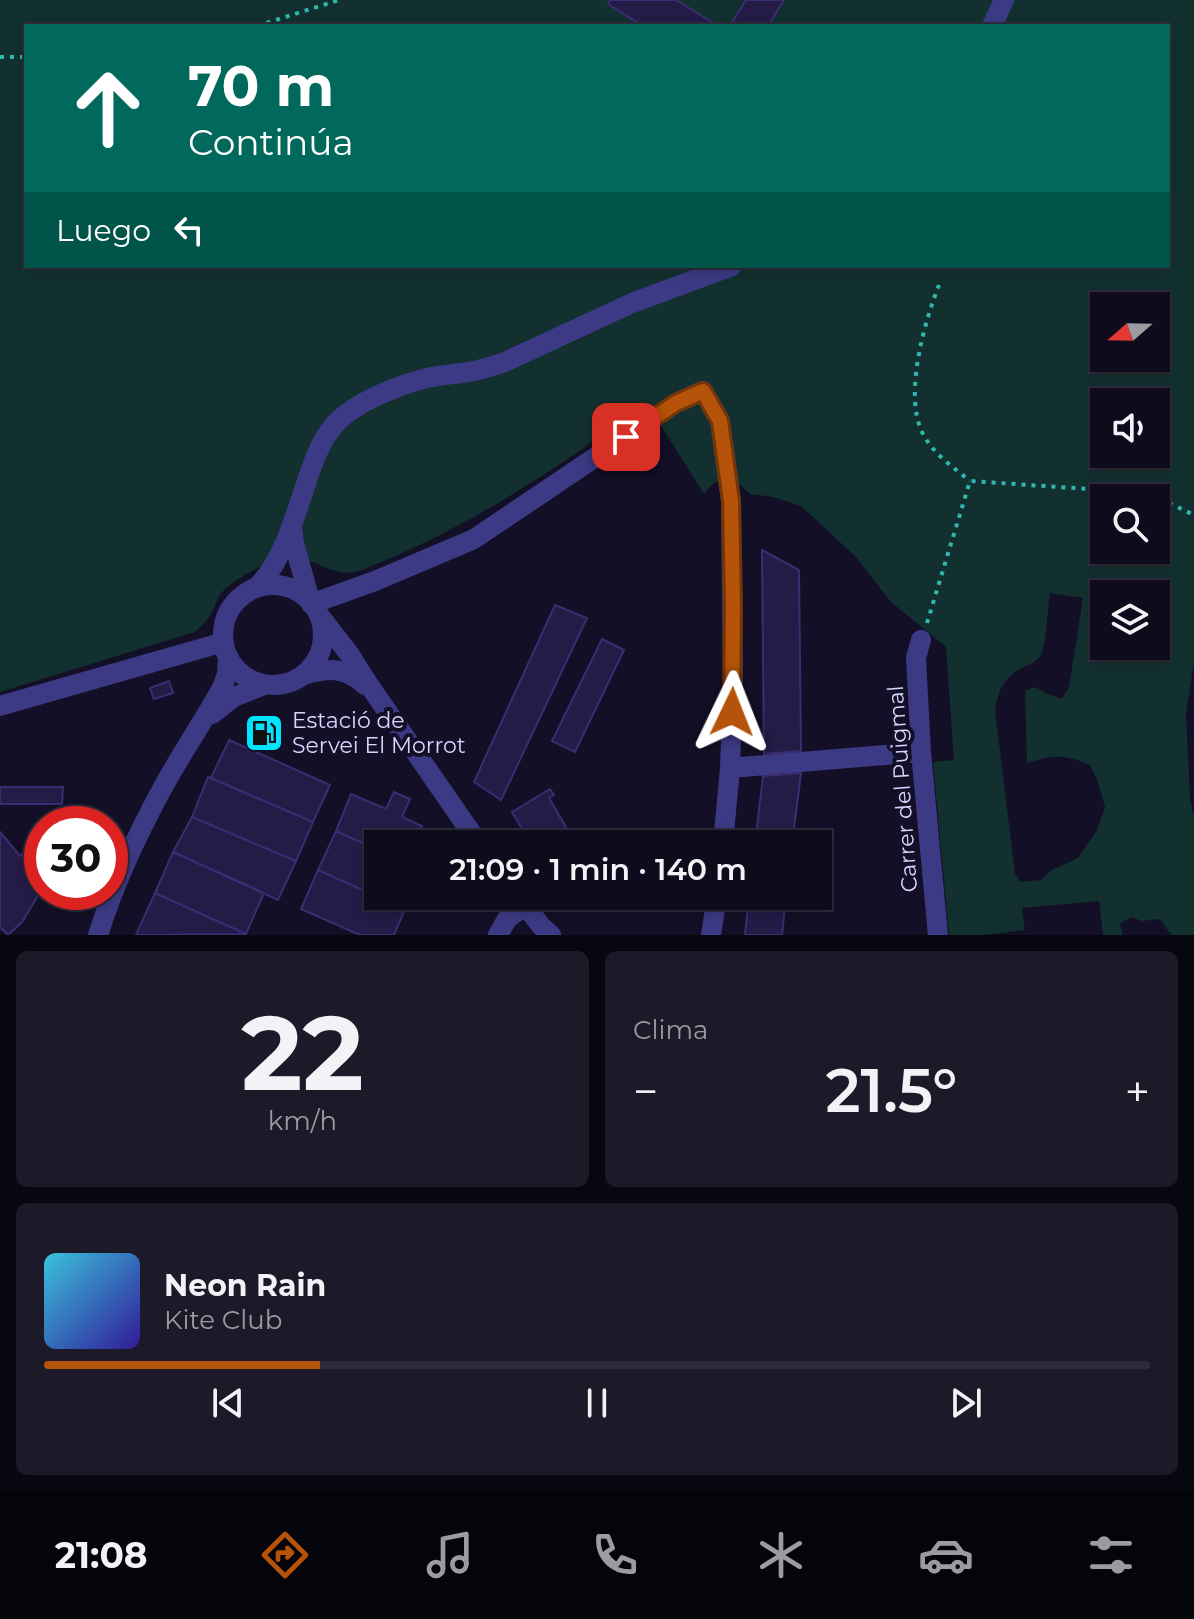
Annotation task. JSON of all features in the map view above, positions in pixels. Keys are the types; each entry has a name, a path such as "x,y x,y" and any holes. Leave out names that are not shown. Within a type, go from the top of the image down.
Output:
{"street":[{"path":"993,24 1004,0"},
{"path":"98,935 140,832 222,688 227,674 224,629 227,615 234,604 256,588 271,571 292,527 322,443 335,424 354,409 406,384 505,362 632,303 727,268"},
{"path":"315,609 474,539 676,403 703,391 720,421 731,501 733,684 724,830"},
{"path":"292,527 294,543 322,627 323,641 319,654 313,666 303,675"},
{"path":"256,588 276,585 304,596 350,655 469,830"},
{"name":"Carrer del Puigmal","path":"921,640 916,658 921,752 938,935"},
{"path":"226,649 242,675 264,685"},
{"path":"0,706 226,649"},
{"path":"198,728 234,697 264,685 284,684 320,670 337,669 358,679 376,696"},
{"path":"730,768 921,752"},
{"path":"498,935 514,910"},
{"path":"529,910 551,935"},
{"path":"711,935 715,910"}],"path":[{"path":"263,24 339,0"},
{"path":"0,57 24,57"},
{"path":"939,285 925,327 914,404 922,432 933,449 970,481 1148,493 1194,515"},
{"path":"921,640 970,481"}],"green space":[{"path":"0,0 1194,0 1194,662 1186,714 1194,819 1194,935 1171,935 1160,919 1142,921 1131,917 1120,924 1123,935 1103,935 1099,901 1022,908 1025,930 949,935 933,762 954,760 946,647 891,602 855,556 801,506 750,494 732,478 716,482 704,494 646,402 545,474 437,536 355,572 335,571 296,557 274,561 228,586 209,617 195,632 0,692","holes":["1050,593 1083,598 1069,687 1062,699 1035,687 1025,691 1027,763 1059,757 1090,765 1105,807 1097,830 1078,858 1052,870 1041,880 1021,882 1015,874 995,710 1003,684 1041,655"]}],"building":[{"path":"610,0 676,0 715,24 640,24 608,4"},
{"path":"746,0 784,0 769,24 731,24"},
{"path":"762,550 799,570 801,751 764,754"},
{"path":"555,605 587,618 501,800 474,782"},
{"path":"602,639 624,650 575,752 552,741"},
{"path":"169,681 173,693 154,699 150,688"},
{"path":"229,740 330,785 313,822 211,778"},
{"path":"801,773 794,830 757,830 763,776"},
{"path":"208,777 313,822 296,861 192,817"},
{"path":"0,787 63,787 62,804 0,804"},
{"path":"550,789 554,795 549,798 566,827 561,830 523,830 512,812"},
{"path":"394,792 410,799 402,817 422,826 422,830 364,830 364,844 336,831 351,794 386,809"},
{"path":"192,817 296,861 278,900 173,852"},
{"path":"336,831 364,844 364,891 318,870"},
{"path":"0,832 20,856 24,852 24,910 29,910 8,935 0,927"},
{"path":"173,852 264,893 246,934 155,893"},
{"path":"318,870 364,891 364,910 405,910 394,935 360,935 301,909"},
{"path":"155,893 246,934 136,935"},
{"path":"748,910 785,910 782,935 745,935"}],"place":[{"name":"Estació de Servei El Morrot","path":"264,733"}],"route":[{"path":"626,437 676,403 703,391 720,421 731,501 732,712"}]}
